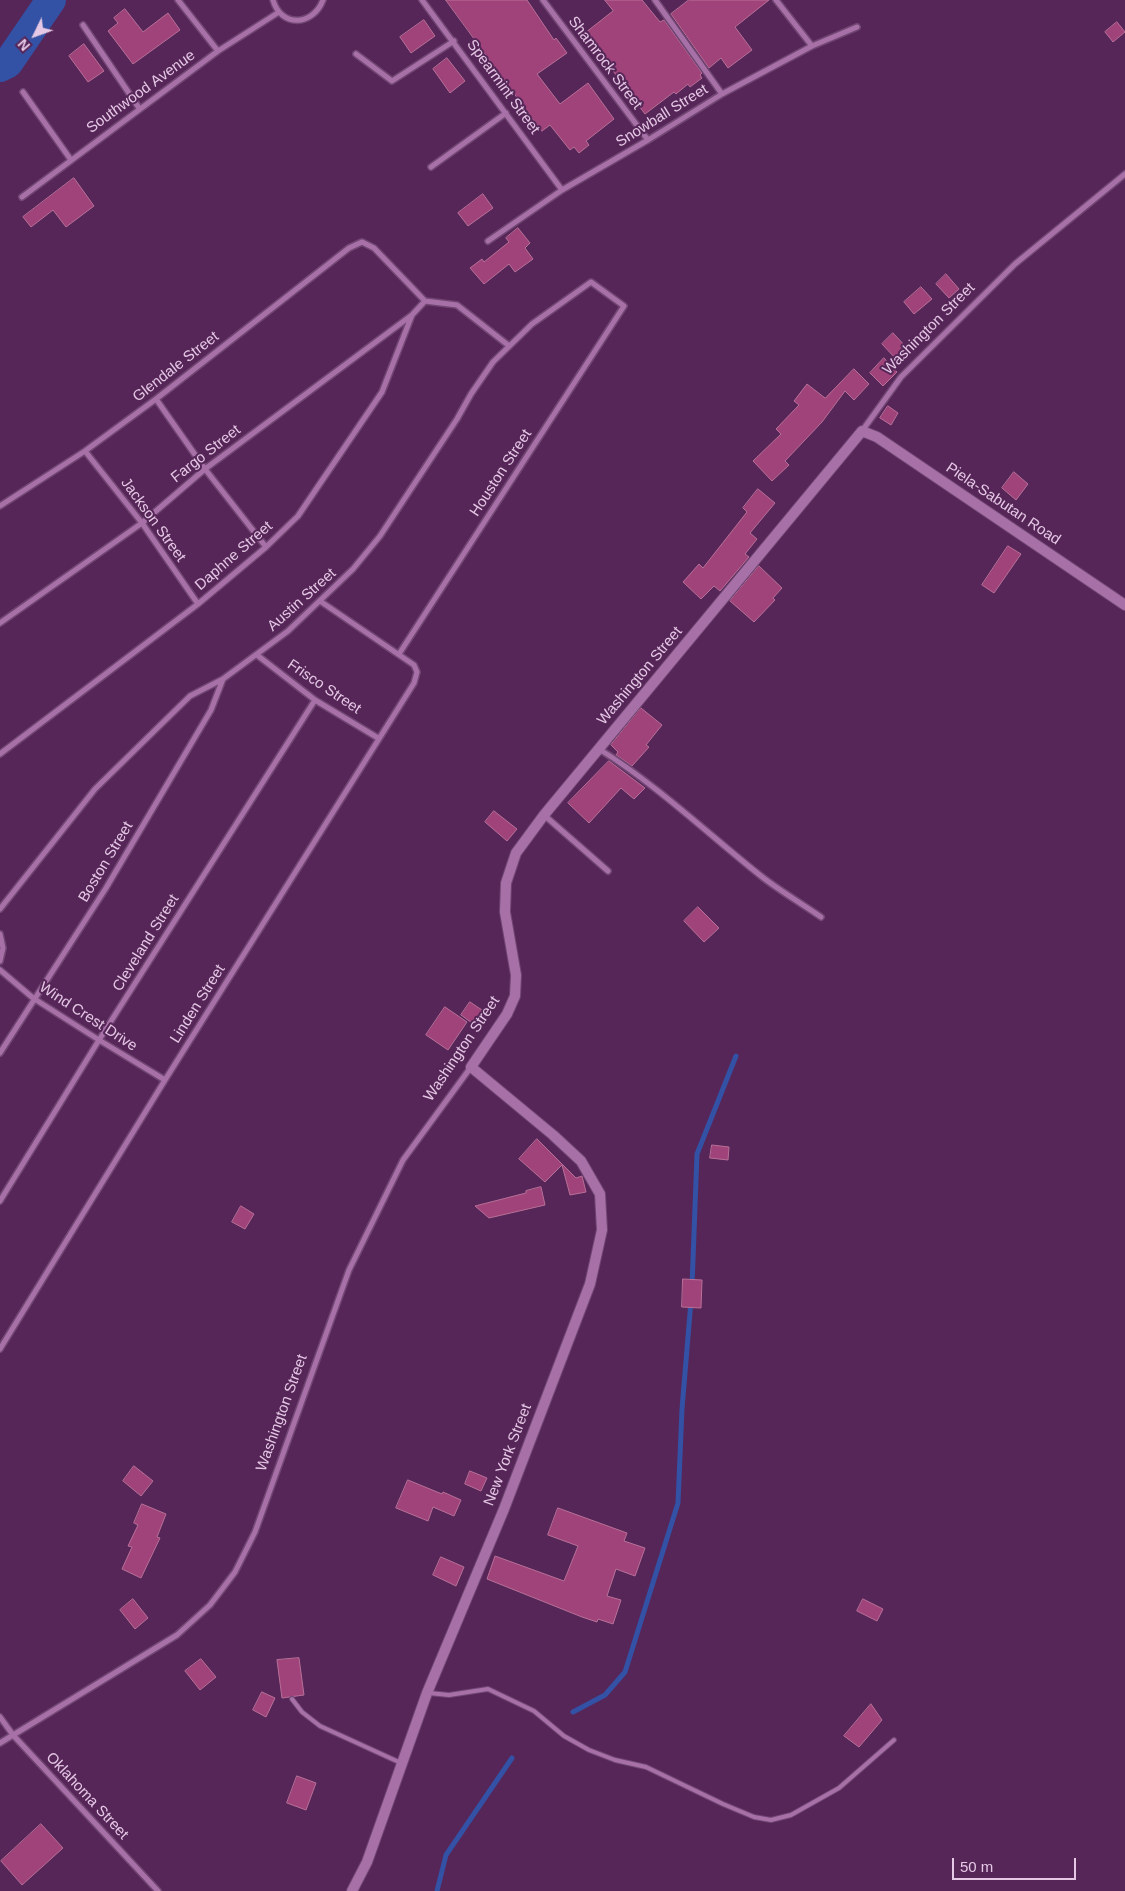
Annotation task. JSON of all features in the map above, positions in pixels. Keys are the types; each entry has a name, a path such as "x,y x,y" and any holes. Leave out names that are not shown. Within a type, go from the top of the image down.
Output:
{"street":[{"path":"178,0 218,51"},
{"path":"273,0 279,12 288,18 299,21 310,18 319,11 324,0"},
{"name":"Spearmint Street","path":"422,0 562,190"},
{"name":"Shamrock Street","path":"543,0 648,140"},
{"path":"655,0 722,94"},
{"path":"776,0 812,46"},
{"name":"Southwood Avenue","path":"22,197 218,51 279,12"},
{"path":"83,25 139,108"},
{"name":"Snowball Street","path":"488,241 562,190 722,94 812,46 857,27"},
{"path":"356,54 392,81 454,42"},
{"path":"23,92 71,160"},
{"path":"431,167 506,113"},
{"name":"Washington Street","path":"0,1743 177,1635 210,1605 235,1572 255,1532 349,1270 403,1160 507,1014 514,996 516,975 506,912 506,883 516,853 544,815 862,432 901,377 1015,264 1125,174"},
{"name":"Glendale Street","path":"0,506 85,451 156,399 349,248 362,242 374,248 425,301"},
{"name":"Houston Street","path":"399,654 624,306 591,282"},
{"name":"Austin Street","path":"0,909 95,789 190,696 223,679 288,631 353,569 380,536 457,419 470,394 493,362 508,345 532,324 591,282"},
{"path":"425,301 457,305 508,345"},
{"name":"Fargo Street","path":"0,623 142,523 205,469 412,315 425,301"},
{"name":"Daphne Street","path":"0,754 198,604 266,547 298,516 382,392 412,315"},
{"path":"156,399 205,469 266,547"},
{"name":"Piela-Sabutan Road","path":"862,432 877,437 1125,605"},
{"name":"Jackson Street","path":"85,451 142,523 198,604"},
{"path":"320,601 399,654"},
{"name":"Linden Street","path":"0,1349 165,1080 414,683 417,672 414,665 399,654"},
{"name":"Frisco Street","path":"257,655 315,700 378,738"},
{"name":"Boston Street","path":"0,1053 106,888 211,710 223,679"},
{"name":"Cleveland Street","path":"0,1201 99,1040 315,700"},
{"path":"599,749 648,783 762,877 821,917"},
{"path":"544,815 608,871"},
{"path":"0,934 4,948 0,961"},
{"name":"Wind Crest Drive","path":"0,970 34,998 165,1080"},
{"name":"New York Street","path":"352,1891 367,1862 427,1693 504,1509 586,1293 602,1230 600,1194 581,1161 553,1135 471,1067"},
{"name":"Oklahoma Street","path":"0,1717 13,1735 158,1891"}],"lane":[{"path":"427,1693 449,1695 488,1689 534,1712 564,1736 589,1750 615,1760 646,1767 723,1804 754,1817 771,1820 791,1815 839,1788 894,1740"},
{"path":"292,1699 302,1712 320,1726 401,1763"}],"building":[{"path":"446,0 527,0 554,40 556,38 567,53 537,74 560,104 588,83 614,119 586,141 589,145 579,153 574,147 570,150 550,125 542,131"},
{"path":"605,0 642,0 660,22 664,20 702,73 700,75 702,78 690,87 688,84 676,94 674,92 645,114 585,33 613,11"},
{"path":"689,0 769,0 735,27 752,50 728,68 721,58 709,68 671,14"},
{"path":"125,9 143,32 168,13 180,30 133,64 108,31 118,23 114,18"},
{"path":"424,20 435,36 411,53 400,37"},
{"path":"1117,22 1125,32 1113,42 1105,32"},
{"path":"84,44 104,71 88,82 69,56"},
{"path":"447,58 465,81 450,93 433,69"},
{"path":"74,178 94,206 66,227 53,210 31,227 23,217"},
{"path":"483,194 493,208 468,226 458,213"},
{"path":"518,228 530,243 525,248 533,259 515,272 509,264 484,284 470,268 482,259 484,262 509,242 506,238"},
{"path":"946,274 959,289 949,298 936,284"},
{"path":"921,287 932,299 914,314 904,302"},
{"path":"893,333 908,349 897,360 882,344"},
{"path":"884,358 897,372 883,386 870,373"},
{"path":"854,369 869,384 854,400 845,391 822,422 785,461 789,465 772,481 753,461 781,434 776,429 799,405 794,401 807,384 825,398"},
{"path":"888,406 898,413 891,425 880,418"},
{"path":"1014,472 1028,484 1016,500 1002,488"},
{"path":"758,489 775,503 750,533 757,539 745,554 749,557 720,591 714,586 701,599 683,582 699,564 703,568 747,512 743,508"},
{"path":"1008,546 1021,554 994,593 982,585"},
{"path":"759,566 782,588 773,598 775,600 754,622 730,601"},
{"path":"641,708 662,725 646,745 649,747 632,766 616,755 618,752 611,745"},
{"path":"609,761 645,788 634,799 621,788 589,823 568,803"},
{"path":"494,811 517,829 507,841 485,822"},
{"path":"698,907 719,928 704,942 684,921"},
{"path":"470,1002 485,1012 476,1026 461,1015"},
{"path":"445,1007 467,1022 448,1050 426,1035"},
{"path":"537,1139 576,1178 582,1176 586,1192 570,1195 562,1165 545,1182 519,1159"},
{"path":"712,1145 729,1147 728,1160 710,1158"},
{"path":"541,1187 545,1205 489,1218 475,1206 526,1193 526,1191"},
{"path":"241,1206 254,1214 245,1229 232,1222"},
{"path":"683,1279 702,1280 701,1308 682,1307"},
{"path":"134,1466 153,1481 141,1496 123,1481"},
{"path":"470,1471 487,1478 481,1491 465,1484"},
{"path":"408,1480 461,1500 454,1516 433,1507 428,1521 396,1508"},
{"path":"142,1504 166,1514 157,1537 160,1538 141,1578 122,1569 132,1547 128,1546 138,1525 134,1523"},
{"path":"558,1508 627,1533 624,1541 645,1548 635,1576 616,1569 607,1596 621,1600 613,1624 598,1619 597,1622 582,1617 487,1579 495,1556 564,1581 578,1546 548,1535"},
{"path":"441,1557 464,1567 456,1586 433,1575"},
{"path":"133,1599 148,1618 135,1629 120,1610"},
{"path":"863,1599 883,1609 877,1621 857,1611"},
{"path":"299,1658 304,1695 282,1698 277,1660"},
{"path":"201,1659 216,1677 200,1690 185,1671"},
{"path":"262,1692 275,1698 266,1717 253,1710"},
{"path":"871,1704 882,1720 859,1747 844,1736"},
{"path":"297,1776 316,1783 306,1810 287,1803"},
{"path":"41,1824 63,1848 22,1885 1,1861"}],"waterway":[{"path":"0,67 8,63 51,0"},
{"path":"692,1286 697,1154 736,1056"},
{"path":"573,1712 605,1695 625,1672 678,1503 682,1409 691,1301"},
{"path":"437,1891 446,1855 512,1758"}]}
